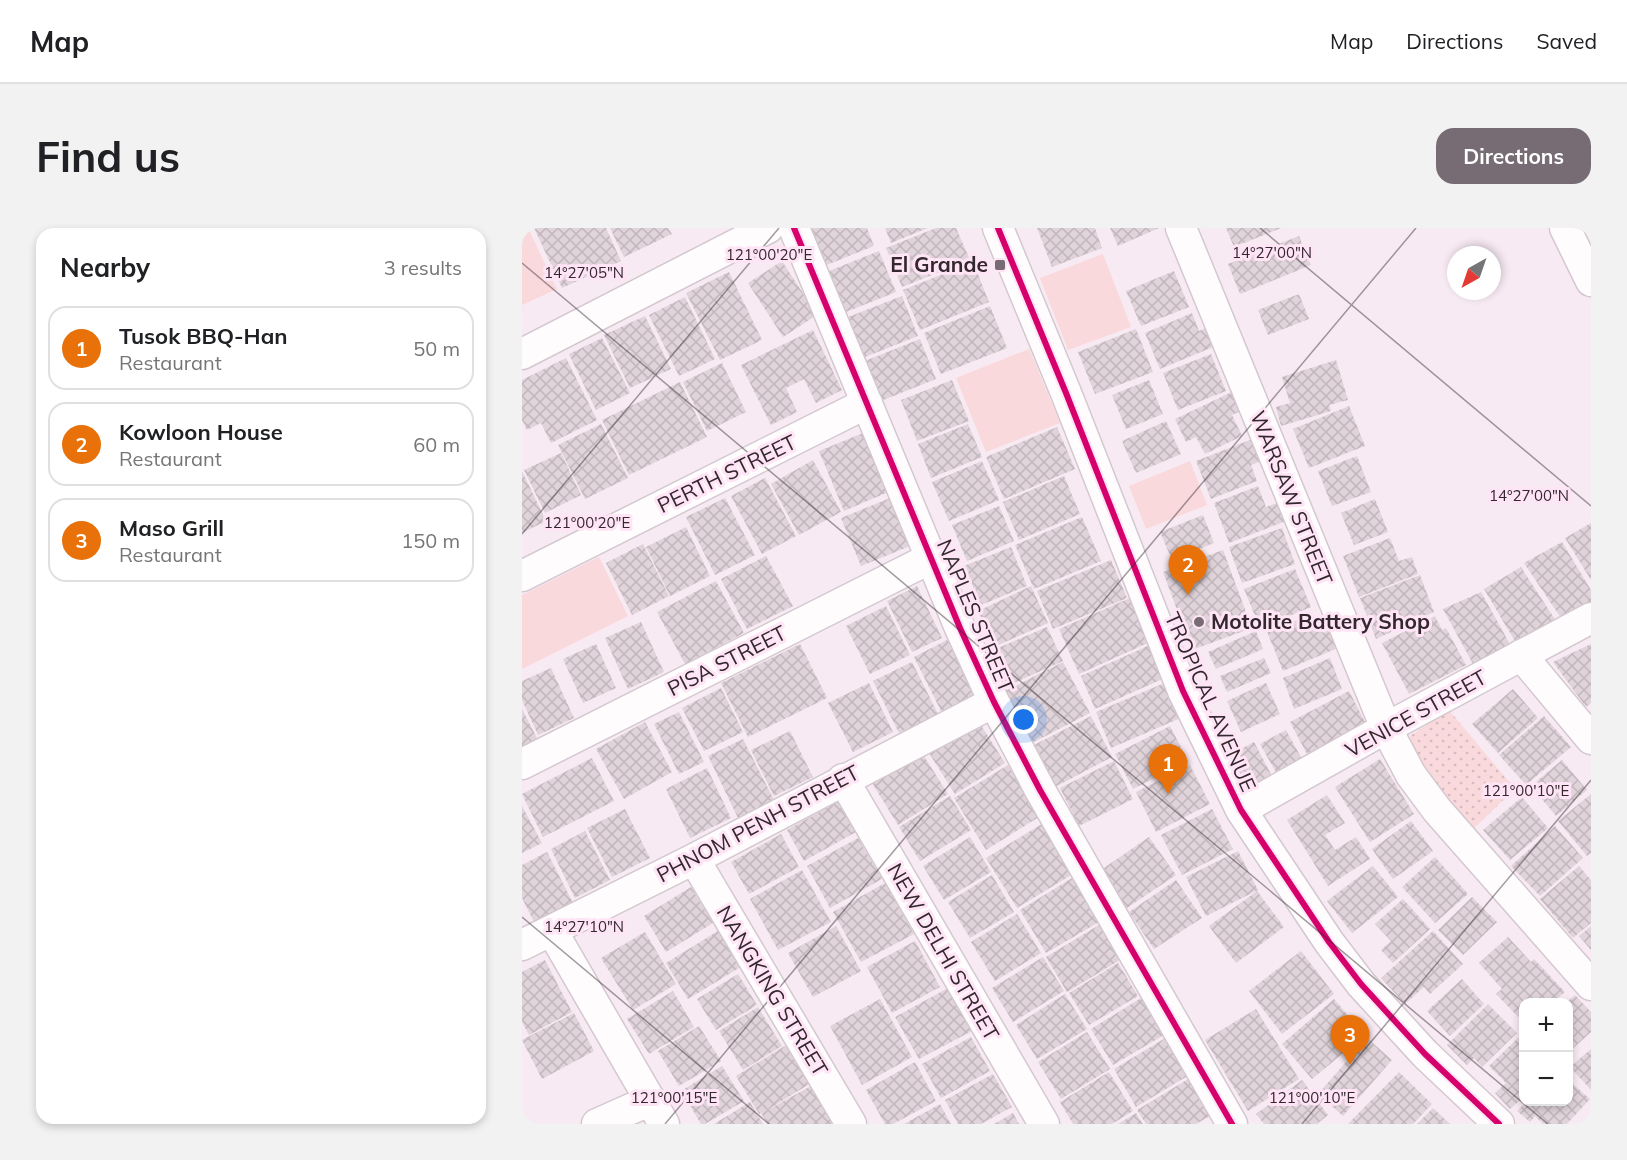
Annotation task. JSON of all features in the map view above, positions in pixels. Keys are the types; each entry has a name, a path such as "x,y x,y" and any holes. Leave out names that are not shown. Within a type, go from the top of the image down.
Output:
{"street":[{"path":"522,354 768,228"},
{"name":"NAPLES STREET","path":"794,228 994,702 1040,790 1232,1124"},
{"name":"TROPICAL AVENUE","path":"998,228 1066,393 1183,691 1241,810 1361,984 1425,1053 1499,1124"},
{"name":"WARSAW STREET","path":"1181,228 1386,728 1411,775 1437,810 1591,986"},
{"path":"1565,228 1591,281"},
{"name":"PERTH STREET","path":"522,576 867,403"},
{"name":"PISA STREET","path":"522,764 932,558"},
{"name":"VENICE STREET","path":"1241,810 1386,728 1591,618"},
{"path":"1521,655 1591,739"},
{"name":"PHNOM PENH STREET","path":"522,945 694,859 994,702"},
{"name":"NEW DELHI STREET","path":"843,780 1044,1124"},
{"name":"NANGKING STREET","path":"694,859 851,1124"},
{"path":"552,931 658,1112 597,1124"}],"shaded area":[{"path":"522,228 528,228 557,289 522,305"},
{"path":"1103,254 1131,327 1068,350 1040,278"},
{"path":"1029,349 1060,423 986,452 956,378"},
{"path":"1190,461 1207,505 1146,529 1129,486"},
{"path":"599,557 628,616 522,669 522,595"},
{"path":"1449,710 1515,789 1473,829 1415,762 1410,736"}],"building":[{"path":"534,228 606,228 621,261 562,288"},
{"path":"610,228 668,228 672,234 624,257"},
{"path":"813,228 867,228 874,246 824,266 809,230"},
{"path":"885,228 928,228 891,243"},
{"path":"936,228 956,228 970,260 902,287 886,248"},
{"path":"1037,228 1095,228 1102,248 1052,267"},
{"path":"1110,228 1159,228 1118,246"},
{"path":"1226,228 1281,228 1234,247"},
{"path":"1299,236 1311,265 1240,294 1228,264"},
{"path":"879,251 896,292 841,314 824,273"},
{"path":"782,261 817,315 783,337 748,283"},
{"path":"973,262 989,302 920,330 903,290"},
{"path":"1174,271 1189,307 1141,326 1126,291"},
{"path":"729,272 762,340 720,360 686,293"},
{"path":"1299,294 1309,319 1268,335 1258,310"},
{"path":"902,296 918,336 860,359 843,319"},
{"path":"685,297 715,359 679,376 649,315"},
{"path":"990,306 1007,348 941,374 924,333"},
{"path":"1192,313 1199,331 1210,326 1218,345 1160,369 1145,333"},
{"path":"645,316 671,369 630,388 604,335"},
{"path":"1136,329 1153,372 1095,394 1078,352"},
{"path":"813,330 842,390 816,403 804,379 786,388 797,412 771,425 741,365"},
{"path":"602,338 630,393 596,410 569,354"},
{"path":"920,339 936,379 881,401 865,361"},
{"path":"1211,354 1226,391 1178,410 1163,373"},
{"path":"566,358 597,420 551,443 541,423 527,430 522,420 522,380"},
{"path":"1336,360 1348,400 1329,405 1331,411 1281,426 1276,407 1290,403 1282,377"},
{"path":"722,363 746,412 707,431 683,382"},
{"path":"952,380 969,421 917,441 901,400"},
{"path":"1149,380 1163,414 1126,429 1112,395"},
{"path":"680,382 707,437 629,475 602,420"},
{"path":"1236,390 1245,409 1232,415 1242,436 1205,454 1196,437 1186,442 1175,419"},
{"path":"1349,406 1365,446 1309,468 1293,429"},
{"path":"1166,421 1181,454 1136,473 1122,441"},
{"path":"601,424 628,478 585,499 558,445"},
{"path":"968,424 982,457 931,478 918,444"},
{"path":"1057,427 1075,469 1004,499 986,457"},
{"path":"868,431 893,490 844,511 819,451"},
{"path":"1255,438 1264,460 1251,465 1257,481 1211,499 1196,461"},
{"path":"561,453 581,495 545,513 524,470"},
{"path":"1357,456 1371,492 1332,506 1318,471"},
{"path":"813,460 841,512 799,535 771,484"},
{"path":"982,461 999,500 949,521 932,482"},
{"path":"522,471 546,521 522,533"},
{"path":"1064,476 1080,514 1019,540 1003,502"},
{"path":"765,478 796,536 762,554 731,496"},
{"path":"1258,486 1266,507 1282,501 1289,520 1229,543 1214,503"},
{"path":"895,496 915,544 861,566 841,518"},
{"path":"725,498 755,555 715,575 686,517"},
{"path":"1375,499 1388,532 1354,545 1341,513"},
{"path":"999,506 1014,541 967,561 952,525"},
{"path":"1203,515 1214,543 1172,560 1160,532"},
{"path":"1082,517 1101,561 1034,589 1015,545"},
{"path":"1591,523 1591,580 1565,538"},
{"path":"686,527 710,576 670,596 646,547"},
{"path":"1282,528 1295,564 1242,583 1229,547"},
{"path":"1390,538 1399,561 1412,557 1418,574 1359,597 1343,556"},
{"path":"1562,542 1591,590 1591,602 1563,621 1524,563"},
{"path":"643,544 669,596 632,615 606,563"},
{"path":"1011,547 1027,586 981,605 964,566"},
{"path":"1223,550 1252,628 1192,650 1163,572"},
{"path":"766,556 793,606 747,629 721,579"},
{"path":"1111,560 1127,598 1053,629 1037,591"},
{"path":"1521,567 1556,621 1516,643 1484,589"},
{"path":"1295,569 1311,607 1260,628 1244,589"},
{"path":"1420,575 1434,612 1376,639 1360,598"},
{"path":"716,581 744,633 685,664 657,612"},
{"path":"917,586 942,638 912,652 887,601"},
{"path":"1031,586 1048,623 994,647 978,611"},
{"path":"1481,592 1511,646 1473,664 1443,609"},
{"path":"1130,598 1150,642 1079,674 1059,629"},
{"path":"886,606 910,655 870,674 846,626"},
{"path":"1310,615 1315,628 1320,626 1323,633 1331,629 1338,648 1283,671 1267,632"},
{"path":"1435,616 1442,630 1446,628 1466,665 1409,694 1382,643"},
{"path":"641,622 664,672 628,689 605,638"},
{"path":"1047,627 1063,661 1007,686 991,651"},
{"path":"1256,631 1263,649 1216,669 1208,652"},
{"path":"947,640 975,696 942,713 914,657"},
{"path":"596,644 616,688 583,703 563,659"},
{"path":"800,644 827,698 748,737 721,683"},
{"path":"1152,644 1167,677 1095,709 1081,676"},
{"path":"1591,644 1591,703 1586,707 1553,662"},
{"path":"1264,658 1271,673 1227,692 1220,676"},
{"path":"1330,658 1342,689 1294,709 1283,678"},
{"path":"912,662 938,714 899,733 873,681"},
{"path":"1063,662 1090,713 1032,743 1005,691"},
{"path":"551,668 574,718 538,735 522,700 522,681"},
{"path":"1167,682 1183,717 1111,748 1096,712"},
{"path":"869,683 893,732 853,752 828,703"},
{"path":"1266,683 1280,714 1241,732 1227,701"},
{"path":"721,688 743,732 704,751 682,708"},
{"path":"1513,689 1538,718 1498,753 1472,724"},
{"path":"1349,691 1368,728 1309,758 1290,722"},
{"path":"522,709 539,742 522,751"},
{"path":"679,712 704,762 679,774 654,724"},
{"path":"1091,716 1112,757 1055,787 1034,745"},
{"path":"1544,716 1571,747 1526,785 1499,755"},
{"path":"645,722 672,772 624,799 596,749"},
{"path":"979,722 1005,763 955,794 929,753"},
{"path":"1170,726 1188,761 1133,789 1115,754"},
{"path":"1286,730 1303,761 1277,774 1260,744"},
{"path":"790,731 813,777 774,796 751,750"},
{"path":"743,739 774,800 738,818 708,756"},
{"path":"1254,742 1273,778 1251,790 1245,787 1229,755"},
{"path":"922,753 948,794 898,825 872,783"},
{"path":"592,758 614,801 543,837 522,794"},
{"path":"1380,759 1414,814 1370,842 1335,787"},
{"path":"1562,760 1587,790 1556,816 1531,786"},
{"path":"1114,761 1133,799 1079,826 1060,788"},
{"path":"1008,765 1039,817 986,850 954,798"},
{"path":"1190,765 1210,804 1156,832 1136,792"},
{"path":"707,768 731,818 690,838 666,789"},
{"path":"1591,794 1591,853 1587,856 1558,821"},
{"path":"1327,795 1345,823 1325,835 1335,850 1356,837 1370,859 1328,886 1287,820"},
{"path":"950,796 971,830 920,861 899,827"},
{"path":"1522,797 1548,828 1510,860 1483,830"},
{"path":"839,801 856,832 804,861 787,830"},
{"path":"522,806 542,843 522,853"},
{"path":"625,809 650,858 612,877 587,828"},
{"path":"1212,809 1233,849 1182,875 1161,835"},
{"path":"1411,821 1433,851 1393,879 1372,849"},
{"path":"1045,822 1076,872 1017,908 986,858"},
{"path":"1555,826 1583,858 1540,896 1511,866"},
{"path":"585,831 610,880 575,898 551,849"},
{"path":"781,834 799,867 749,894 731,862"},
{"path":"970,837 991,872 944,900 923,866"},
{"path":"1149,837 1176,875 1127,908 1101,870"},
{"path":"858,838 882,879 830,908 807,866"},
{"path":"1238,851 1258,890 1206,916 1186,877"},
{"path":"547,852 573,903 534,922 522,898 522,865"},
{"path":"1435,857 1468,894 1435,923 1402,887"},
{"path":"1373,866 1398,897 1352,933 1327,901"},
{"path":"1579,866 1591,880 1591,923 1573,938 1540,899"},
{"path":"802,870 831,922 778,950 750,899"},
{"path":"992,875 1014,912 970,938 948,902"},
{"path":"1072,878 1099,922 1046,953 1020,910"},
{"path":"1176,880 1202,918 1154,949 1129,912"},
{"path":"885,883 914,934 861,962 833,912"},
{"path":"691,887 713,923 666,952 644,916"},
{"path":"1257,891 1284,927 1236,963 1209,926"},
{"path":"1472,897 1497,922 1463,955 1438,930"},
{"path":"1403,899 1430,929 1393,963 1381,950 1391,941 1375,924"},
{"path":"1017,914 1041,953 995,981 971,942"},
{"path":"1099,925 1120,960 1067,992 1046,957"},
{"path":"836,926 861,971 813,997 788,953"},
{"path":"1591,926 1591,950 1579,936"},
{"path":"721,929 744,965 688,999 666,963"},
{"path":"1433,931 1463,964 1430,994 1424,987 1405,1004 1381,978"},
{"path":"645,932 676,984 633,1010 601,958"},
{"path":"1508,937 1531,962 1534,959 1565,992 1558,998 1519,998 1519,1018 1496,994 1502,989 1479,963"},
{"path":"915,941 940,987 892,1013 867,967"},
{"path":"1301,951 1334,994 1282,1034 1249,991"},
{"path":"1043,957 1064,991 1013,1022 992,988"},
{"path":"545,960 572,1012 529,1035 522,1022 522,972"},
{"path":"1118,963 1138,996 1089,1025 1069,993"},
{"path":"738,974 757,1005 716,1030 697,999"},
{"path":"1462,979 1484,1004 1450,1036 1427,1011"},
{"path":"948,988 972,1031 919,1059 895,1017"},
{"path":"673,991 694,1027 649,1054 627,1019"},
{"path":"1065,994 1087,1029 1037,1059 1016,1025"},
{"path":"1575,995 1591,1012 1591,1032 1573,1048 1573,998"},
{"path":"1141,998 1164,1035 1113,1065 1091,1029"},
{"path":"880,999 912,1057 862,1085 830,1026"},
{"path":"1334,999 1365,1035 1312,1079 1282,1044"},
{"path":"1488,1004 1517,1033 1482,1067 1474,1058 1467,1065 1447,1045"},
{"path":"758,1007 782,1046 743,1070 719,1031"},
{"path":"1256,1009 1299,1079 1248,1111 1205,1040"},
{"path":"574,1013 594,1051 542,1079 522,1040"},
{"path":"699,1026 721,1061 679,1086 658,1051"},
{"path":"1087,1032 1110,1069 1061,1099 1038,1062"},
{"path":"971,1037 990,1071 941,1098 922,1064"},
{"path":"1167,1037 1191,1074 1136,1107 1114,1069"},
{"path":"1519,1037 1519,1101 1510,1109 1495,1093 1506,1083 1489,1066"},
{"path":"1367,1038 1392,1060 1343,1116 1318,1094"},
{"path":"788,1044 811,1083 764,1112 811,1086 833,1124 768,1124 761,1113 759,1114 736,1076"},
{"path":"1591,1049 1591,1090 1573,1070 1573,1064"},
{"path":"915,1062 936,1101 893,1124 885,1124 866,1090"},
{"path":"722,1066 744,1101 705,1124 701,1124 681,1091"},
{"path":"1109,1072 1133,1111 1112,1124 1073,1124 1060,1102"},
{"path":"1399,1072 1432,1104 1413,1124 1348,1124"},
{"path":"993,1074 1012,1107 981,1124 958,1124 945,1100"},
{"path":"1193,1076 1215,1113 1196,1124 1146,1124 1137,1110"},
{"path":"1302,1080 1328,1115 1317,1124 1264,1124 1256,1114"},
{"path":"1573,1084 1590,1099 1567,1124 1543,1124 1535,1116 1530,1122 1517,1111 1522,1106 1573,1106"},
{"path":"750,1102 763,1124 714,1124"},
{"path":"940,1104 951,1124 904,1124"},
{"path":"1433,1108 1450,1124 1417,1124"},
{"path":"1013,1113 1019,1124 994,1124"},
{"path":"1136,1113 1143,1124 1118,1124"}],"cycle path":[{"path":"794,228 960,628 994,702 1040,790 1232,1124"},
{"path":"998,228 1066,393 1183,691 1241,810 1329,942 1361,984 1425,1054 1499,1124"}],"place":[{"name":"El Grande","path":"1000,265"},
{"name":"Kowloon House","path":"1188,595"},
{"name":"Motolite Battery Shop","path":"1199,622"},
{"name":"Tusok BBQ-Han","path":"1168,794"},
{"name":"Maso Grill","path":"1350,1065"}]}
